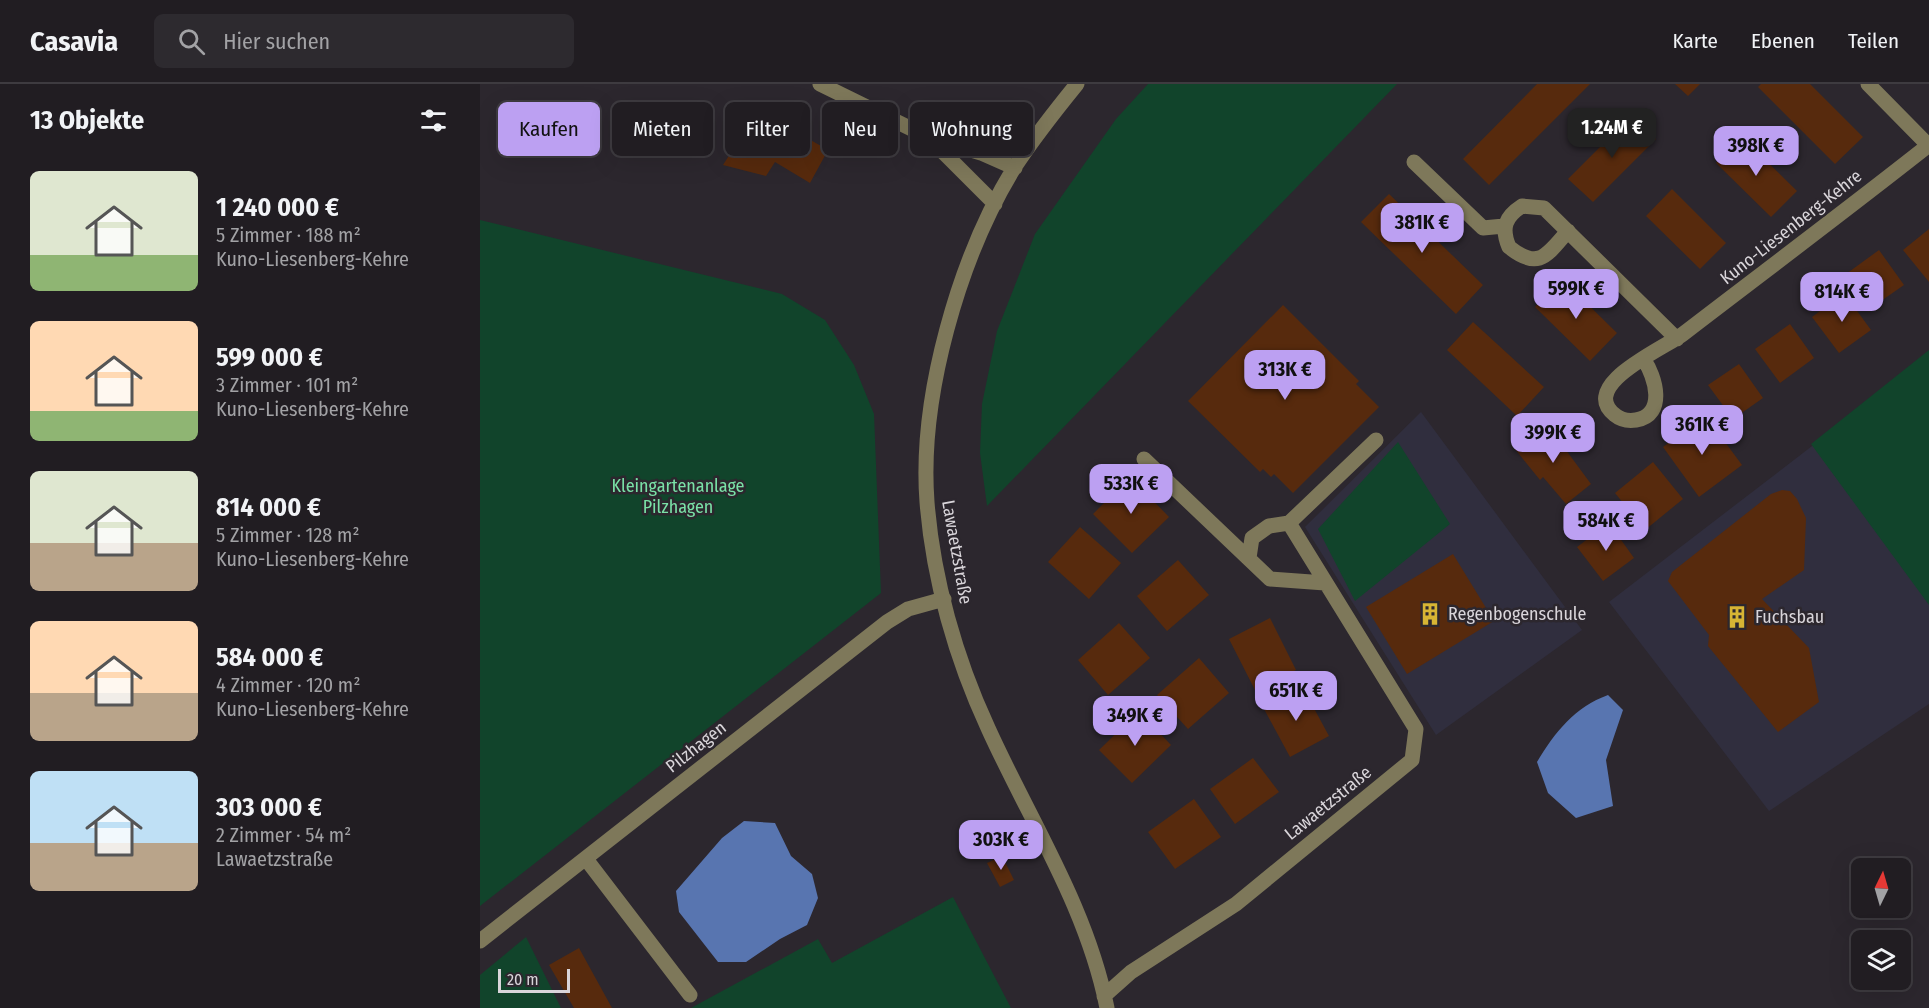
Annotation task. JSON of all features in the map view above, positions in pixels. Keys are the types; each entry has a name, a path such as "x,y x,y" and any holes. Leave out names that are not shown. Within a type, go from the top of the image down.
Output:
{"street":[{"path":"820,84 910,128"},
{"name":"Lawaetzstraße","path":"1077,84 1015,168 995,204 962,280 950,316 936,385 927,454 930,529 944,599 968,680 988,728 1074,902 1091,947 1105,1002"},
{"name":"Kuno-Liesenberg-Kehre","path":"1644,360 1677,339 1929,145 1868,84"},
{"path":"947,156 995,204"},
{"path":"988,156 1015,168"},
{"path":"1414,162 1483,228 1504,226"},
{"path":"1568,231 1549,253 1534,260 1525,259 1509,247 1504,226 1508,216 1514,211 1530,206 1544,208 1568,231 1677,339"},
{"path":"1249,558 1252,538 1269,526 1289,523 1376,440"},
{"path":"1144,459 1270,579 1324,583"},
{"name":"Lawaetzstraße","path":"1105,1002 1131,972 1236,904 1412,760 1416,729 1289,523"},
{"name":"Pilzhagen","path":"480,941 887,622 908,609 944,599"},
{"path":"586,858 690,995"}],"shaded area":[{"path":"1421,412 1582,630 1436,735 1305,527"},
{"path":"1816,443 1929,603 1929,704 1769,811 1609,602"}],"green space":[{"path":"1148,84 1397,84 987,506 980,453 982,404 997,331 1035,234 1116,119"},
{"name":"Kleingartenanlage Pilzhagen","path":"480,220 782,294 825,320 854,365 874,414 881,593 480,906"},
{"path":"1929,350 1929,605 1811,444"},
{"path":"1398,442 1450,524 1355,601 1318,529"},
{"path":"953,897 1011,1008 691,1008 818,939 832,963"},
{"path":"526,937 561,1008 480,1008 480,975"}],"water":[{"path":"1608,695 1623,710 1606,760 1613,806 1576,818 1548,793 1537,762 1567,722 1586,706"},
{"path":"744,821 775,823 791,856 812,874 818,898 807,925 780,939 746,962 718,962 679,912 676,891 722,838"}],"building":[{"path":"1537,84 1590,84 1489,185 1463,159"},
{"path":"1675,84 1700,84 1688,96"},
{"path":"1761,84 1810,84 1863,137 1835,164 1758,87"},
{"path":"1632,115 1656,139 1593,202 1568,179"},
{"path":"1742,137 1797,191 1771,217 1716,163"},
{"path":"810,140 822,147 822,156 825,156 810,183 775,162 766,176 723,165 729,156 810,156"},
{"path":"1672,189 1726,243 1700,269 1646,216"},
{"path":"1389,194 1483,285 1456,314 1361,222"},
{"path":"1929,229 1929,282 1903,250"},
{"path":"1879,250 1904,285 1871,308 1846,274"},
{"path":"1562,279 1617,333 1590,361 1535,307"},
{"path":"1844,293 1871,330 1839,353 1812,317"},
{"path":"1283,305 1359,381 1356,384 1379,407 1293,493 1274,474 1271,477 1263,469 1260,472 1188,401"},
{"path":"1473,322 1544,387 1517,416 1447,350"},
{"path":"1790,324 1814,358 1780,383 1755,349"},
{"path":"1739,364 1763,398 1733,419 1708,385"},
{"path":"1705,415 1742,465 1699,497 1663,447"},
{"path":"1546,423 1591,484 1566,504 1543,477 1540,480 1515,449"},
{"path":"1653,462 1683,499 1645,530 1615,493"},
{"path":"1130,477 1169,517 1132,553 1093,514"},
{"name":"Fuchsbau","path":"1782,490 1790,491 1797,499 1806,518 1804,570 1762,599 1809,648 1819,702 1778,732 1708,646 1709,635 1668,581 1672,572 1771,494"},
{"path":"1609,523 1634,558 1603,581 1577,547"},
{"path":"1080,527 1121,563 1089,599 1048,562"},
{"name":"Regenbogenschule","path":"1453,554 1494,621 1407,674 1366,607"},
{"path":"1178,560 1209,595 1167,631 1137,596"},
{"path":"1270,618 1296,670 1255,690 1229,639"},
{"path":"1119,623 1150,658 1108,695 1078,660"},
{"path":"1199,658 1229,693 1188,729 1157,695"},
{"path":"1303,688 1329,736 1290,757 1264,709"},
{"path":"1139,711 1171,745 1132,783 1099,750"},
{"path":"1253,758 1279,792 1235,824 1210,789"},
{"path":"1194,799 1221,837 1175,869 1148,832"},
{"path":"1002,856 1014,880 1000,887 987,863"},
{"path":"579,948 612,1008 574,1008 549,965"}],"place":[{"name":"Regenbogenschule","path":"1430,614"},
{"name":"Fuchsbau","path":"1737,617"}]}
